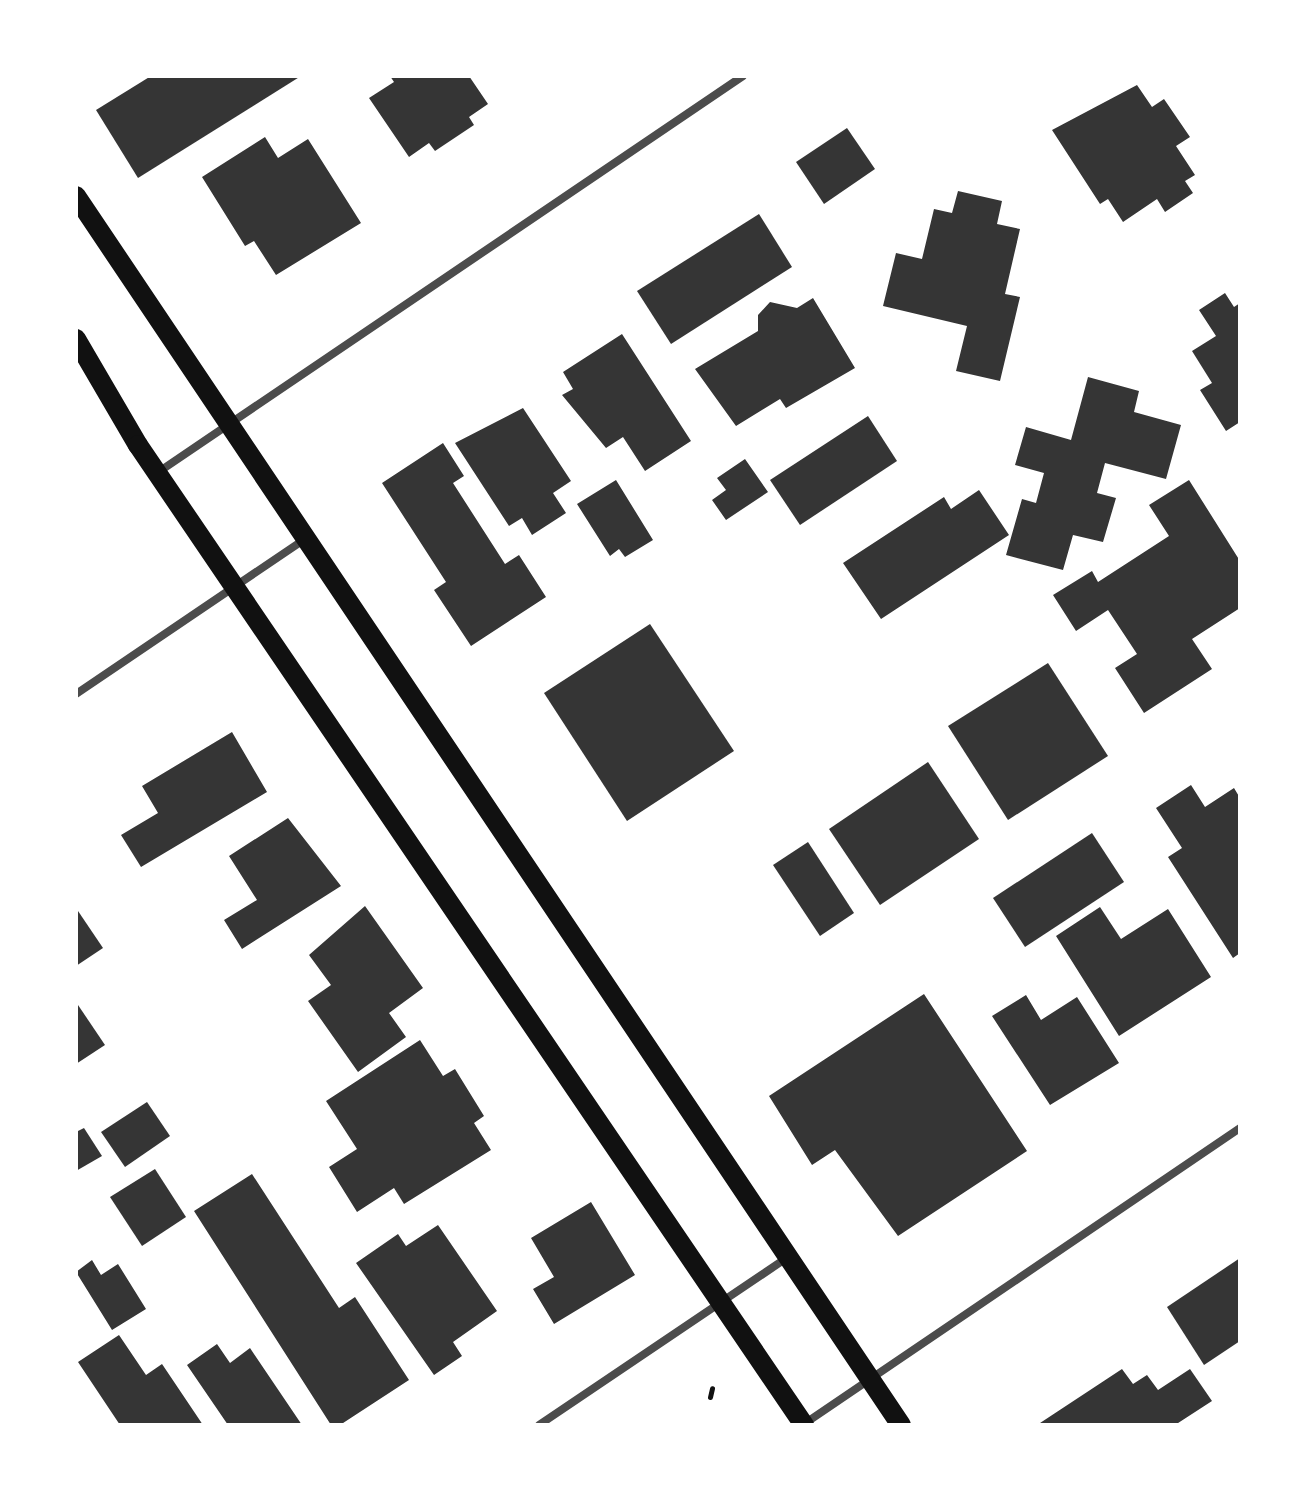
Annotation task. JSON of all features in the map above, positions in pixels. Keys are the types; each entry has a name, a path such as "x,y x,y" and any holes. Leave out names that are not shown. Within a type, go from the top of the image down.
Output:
{"main road":[{"path":"76,196 225,427 901,1425"},
{"path":"76,339 157,473 804,1425"}],"street":[{"path":"157,473 743,76"},
{"path":"76,694 302,541"},
{"path":"804,1425 1240,1128"},
{"path":"539,1425 787,1258"}],"path":[{"path":"710,1397 712,1388"}],"building":[{"path":"151,76 301,76 138,178 96,110"},
{"path":"390,76 469,76 488,104 469,117 474,125 435,151 429,143 409,157 369,98 394,82"},
{"path":"1137,85 1152,107 1164,99 1190,137 1176,146 1195,175 1185,181 1193,193 1165,212 1157,199 1123,222 1108,199 1100,204 1052,130"},
{"path":"847,128 875,169 824,204 796,162"},
{"path":"265,137 278,158 308,139 361,223 276,275 254,241 245,246 202,177"},
{"path":"958,191 1002,201 997,224 1020,229 1005,294 1020,297 1000,381 956,371 967,326 883,306 896,253 922,259 934,209 952,213"},
{"path":"759,214 792,267 671,344 637,291"},
{"path":"1225,293 1234,307 1240,303 1240,422 1226,431 1200,390 1212,383 1192,351 1216,336 1199,310"},
{"path":"813,298 855,368 786,408 780,399 736,426 695,369 758,331 758,315 770,302 797,308"},
{"path":"622,334 691,441 645,471 623,437 606,448 562,395 573,389 563,372"},
{"path":"1088,377 1139,391 1134,412 1181,425 1166,479 1105,463 1097,493 1116,498 1103,542 1073,535 1063,570 1006,555 1022,499 1036,503 1044,473 1015,465 1026,427 1071,440"},
{"path":"523,408 571,481 553,493 566,513 532,535 522,518 509,526 455,443"},
{"path":"868,416 897,461 800,525 770,480"},
{"path":"443,443 464,476 453,483 505,564 519,555 546,597 471,646 434,590 446,582 382,483"},
{"path":"745,459 768,492 726,520 712,500 726,490 717,478"},
{"path":"616,480 653,540 625,557 619,549 610,556 577,504"},
{"path":"1189,480 1240,561 1240,608 1192,639 1212,669 1144,713 1115,668 1137,654 1108,610 1076,631 1053,595 1092,571 1098,582 1169,536 1149,505"},
{"path":"979,490 1009,535 881,619 843,563 944,497 951,509"},
{"path":"650,624 734,751 627,821 544,693"},
{"path":"1048,663 1108,756 1008,820 948,726"},
{"path":"232,732 267,792 141,867 121,835 158,813 142,786"},
{"path":"928,762 979,839 880,905 829,829"},
{"path":"1191,785 1205,807 1234,788 1240,798 1240,953 1233,958 1168,857 1182,848 1156,808"},
{"path":"288,818 341,886 242,949 224,920 257,900 229,856"},
{"path":"1092,833 1124,882 1025,947 993,898"},
{"path":"808,842 854,913 820,936 773,865"},
{"path":"365,906 423,988 389,1013 406,1037 358,1072 308,1001 331,985 309,955"},
{"path":"1100,907 1121,939 1168,909 1211,977 1119,1036 1056,936"},
{"path":"76,908 103,948 76,966"},
{"path":"924,994 1027,1151 898,1236 835,1150 812,1165 769,1096"},
{"path":"1026,995 1041,1020 1077,997 1119,1063 1050,1105 992,1016"},
{"path":"76,1002 105,1045 76,1064"},
{"path":"420,1040 443,1076 455,1069 484,1116 474,1123 491,1150 404,1204 394,1188 357,1212 329,1167 357,1149 326,1101"},
{"path":"147,1102 170,1136 125,1167 101,1132"},
{"path":"84,1128 102,1156 76,1171 76,1132"},
{"path":"155,1169 186,1217 142,1246 110,1197"},
{"path":"252,1174 339,1308 355,1297 409,1380 340,1425 331,1425 194,1211"},
{"path":"591,1202 635,1275 554,1324 533,1289 554,1277 531,1238"},
{"path":"438,1225 497,1311 453,1342 462,1356 434,1375 356,1263 398,1234 406,1246"},
{"path":"1240,1258 1240,1341 1204,1365 1167,1307"},
{"path":"92,1260 101,1275 118,1264 146,1309 112,1330 76,1272"},
{"path":"119,1335 146,1375 162,1364 203,1425 120,1425 78,1362"},
{"path":"217,1344 230,1363 250,1348 302,1425 228,1425 187,1365"},
{"path":"1122,1369 1133,1384 1147,1375 1158,1390 1190,1369 1212,1401 1175,1425 1037,1425"}]}
